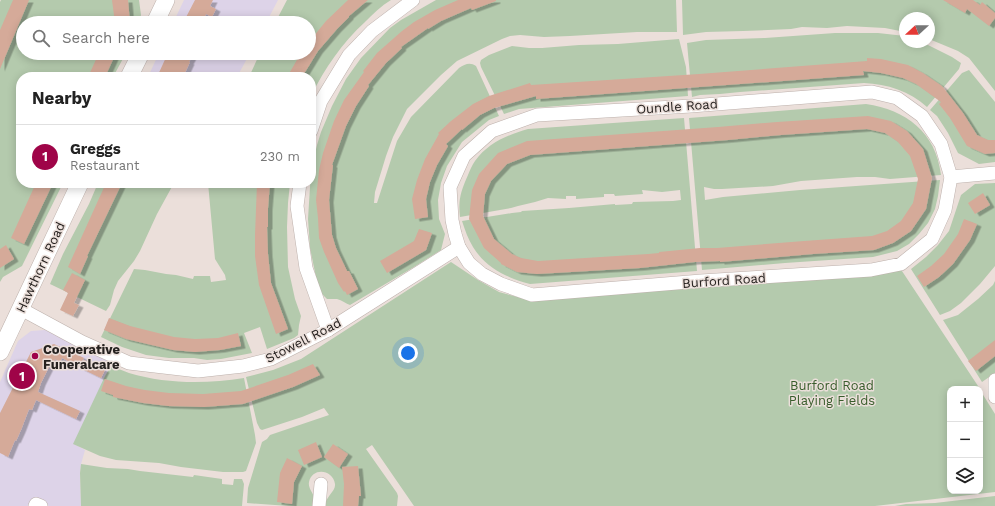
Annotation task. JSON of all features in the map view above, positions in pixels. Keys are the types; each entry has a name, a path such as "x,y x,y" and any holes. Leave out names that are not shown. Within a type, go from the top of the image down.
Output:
{"street":[{"path":"158,16 166,0"},
{"path":"316,114 320,101 349,55 372,30 413,0"},
{"path":"132,72 138,60"},
{"name":"Oundle Road","path":"459,247 452,220 450,187 464,156 492,131 537,115 872,92 897,98 922,116 941,144 951,178"},
{"path":"951,178 995,173"},
{"name":"Burford Road","path":"459,247 469,262 482,274 500,284 532,295 701,281 871,270 901,264 932,239 945,210 951,178"},
{"name":"Hawthorn Road","path":"0,352 78,188"},
{"path":"299,188 297,206 306,268 328,330"},
{"name":"Stowell Road","path":"20,309 82,342 129,362 198,371 243,366 271,359 328,330 459,247"},
{"path":"995,380 995,397"},
{"path":"319,506 320,484"},
{"path":"35,506 36,504 41,506"}],"shaded area":[{"path":"184,0 278,0 270,16 176,16"},
{"path":"156,60 246,60 240,72 150,72"},
{"path":"45,330 95,350 108,358 111,366 74,444 85,450 80,473 81,506 0,506 0,382 18,341 31,331"}],"green space":[{"path":"1,0 139,0 141,15 16,16 16,60 122,60 116,72 16,72 16,188 61,188 22,266 3,277 0,282"},
{"path":"287,0 391,0 380,7 341,47 316,87 316,72 251,72 257,60 316,60 316,16 279,16"},
{"path":"436,0 676,0 677,32 637,32 544,37 520,35 510,36 457,61 407,109 393,137 386,156 375,192 374,203 377,203 397,141 411,117 459,68 468,64 476,66 499,116 489,120 462,142 447,166 441,183 438,200 439,219 445,234 441,250 350,305 341,300 327,299 319,291 310,248 308,219 310,188 316,188 316,149 321,132 332,106 346,79 361,58 390,28"},
{"path":"682,0 995,0 995,91 969,58 958,51 935,41 935,12 899,12 899,31 885,28 847,26 706,32 683,35"},
{"path":"835,33 878,33 899,35 899,48 934,48 961,63 959,69 927,107 920,101 898,89 864,83 700,95 692,97 687,43 706,40"},
{"path":"679,39 686,67 688,96 519,109 504,114 480,63 481,60 489,55 512,46 542,48"},
{"path":"969,70 995,102 995,162 979,164 958,153 937,116 930,110 962,73"},
{"path":"866,104 881,107 894,112 917,126 926,135 933,147 938,160 941,175 890,179 857,177 801,181 773,186 722,189 704,187 705,200 800,190 940,180 935,209 928,223 919,234 909,244 897,251 873,257 702,270 689,118"},
{"path":"684,118 697,271 530,284 513,279 498,271 484,261 473,247 462,221 522,211 632,204 633,202 681,200 680,190 662,192 642,190 643,194 615,196 614,194 604,194 604,197 576,199 576,196 566,196 566,199 548,198 511,208 460,217 459,205 461,195 472,166 486,149 498,140 528,129"},
{"path":"995,183 995,266 961,303 950,311 940,315 911,269 938,245 949,231 961,195 975,184"},
{"path":"96,188 171,188 157,214 140,251 118,281 110,305 106,311 50,284 63,254"},
{"path":"208,188 290,188 287,227 288,267 295,299 301,316 298,335 267,349 260,327 244,333 252,353 207,360 146,355 122,347 101,337 134,269 193,279 194,276 210,276 211,282 226,280 225,275 215,259"},
{"name":"Burford Road Playing Fields","path":"451,262 499,292 533,301 900,268 978,386 947,386 947,494 978,494 875,506 414,506 372,445 366,449 397,493 397,506 325,506 325,503 335,487 335,484 331,475 322,472 314,474 309,482 314,498 314,506 247,503 248,488 262,442 270,435 329,415 324,408 262,430 257,423 246,377 273,370 301,359"},
{"path":"995,281 995,373 982,382 943,320 958,315 978,299 993,285"},
{"path":"111,366 143,377 172,381 201,382 244,378 256,443 246,471 223,472 159,463 116,460 100,456 73,444"},
{"name":"Burford Road Playing Fields","path":"983,395 995,414 995,492 983,493"},
{"path":"81,464 193,477 194,475 222,479 222,484 233,485 234,479 242,479 244,484 242,506 81,506"},
{"path":"995,496 995,506 895,506 935,503"}],"building":[{"path":"13,0 29,0 22,16 16,16 16,31 0,69 0,30"},
{"path":"112,0 128,0 129,16 114,16"},
{"path":"195,0 213,0 210,6 216,9 212,16 206,14 205,16 187,16"},
{"path":"348,0 368,0 349,16 316,54 316,33 326,21"},
{"path":"458,0 496,1 472,10 471,8 441,21 428,28 401,47 402,48 386,63 368,85 369,86 356,106 346,126 332,165 329,200 332,235 336,248 358,289 347,295 338,283 319,238 316,200 319,170 334,121 344,100 377,53 414,22 435,10"},
{"path":"943,0 973,0 980,5 982,2 995,13 995,18 989,26 967,9 965,13"},
{"path":"867,58 881,59 908,65 942,86 963,113 977,135 988,140 995,140 995,153 985,154 967,146 950,118 939,104 941,102 916,84 903,78 881,73 863,71 864,75 536,99 536,96 494,108 480,115 446,144 448,146 437,165 430,182 426,199 428,217 415,219 412,199 417,180 425,159 439,134 438,133 473,104 489,96 530,83 531,85 699,74 867,61"},
{"path":"96,60 113,60 107,72 90,72"},
{"path":"165,60 190,60 185,72 159,72"},
{"path":"297,60 312,60 305,72 290,72"},
{"path":"868,116 891,121 907,131 923,149 932,178 926,209 911,231 893,243 874,250 720,262 695,262 640,268 537,274 517,272 501,264 484,248 469,219 472,190 479,174 498,153 527,141","holes":["867,129 885,133 898,142 910,156 918,179 913,203 901,221 887,231 872,236 700,248 648,254 538,261 521,258 512,254 494,239 483,216 485,194 491,181 507,164 530,155"]},
{"path":"34,188 51,188 24,244 11,238"},
{"path":"104,188 120,188 80,274 68,267"},
{"path":"257,188 270,188 267,227 271,283 288,329 276,334 259,285 255,256"},
{"path":"983,193 990,205 975,214 968,203"},
{"path":"964,219 977,224 970,240 953,264 939,277 924,287 917,276 944,254 958,234"},
{"path":"419,229 432,233 426,250 387,273 380,261 414,241"},
{"path":"6,245 14,259 0,268 0,249"},
{"path":"72,273 85,280 74,303 79,305 73,316 60,310 68,293 63,290"},
{"path":"109,318 130,326 174,337 195,339 218,338 238,333 241,346 220,350 195,352 173,350 126,339 104,330"},
{"path":"995,340 995,356 976,371 968,361"},
{"path":"54,344 84,358 79,367 62,358 60,362 55,359 53,366 50,365 38,392 80,411 76,419 36,400 32,410 29,409 8,457 0,453 0,413 31,352"},
{"path":"84,360 105,370 101,378 80,368"},
{"path":"313,364 320,375 293,387 243,404 204,407 168,406 113,397 113,395 101,391 105,379 135,388 169,393 203,394 241,391 288,375"},
{"path":"316,442 322,457 304,465 298,450"},
{"path":"333,444 348,454 339,468 324,457"},
{"path":"287,458 302,466 294,482 292,504 277,502 280,473"},
{"path":"358,466 361,496 359,496 358,506 343,506 344,484 342,467"}],"place":[{"name":"Cooperative Funeralcare","path":"35,356"},
{"name":"Greggs","path":"22,376"}]}
